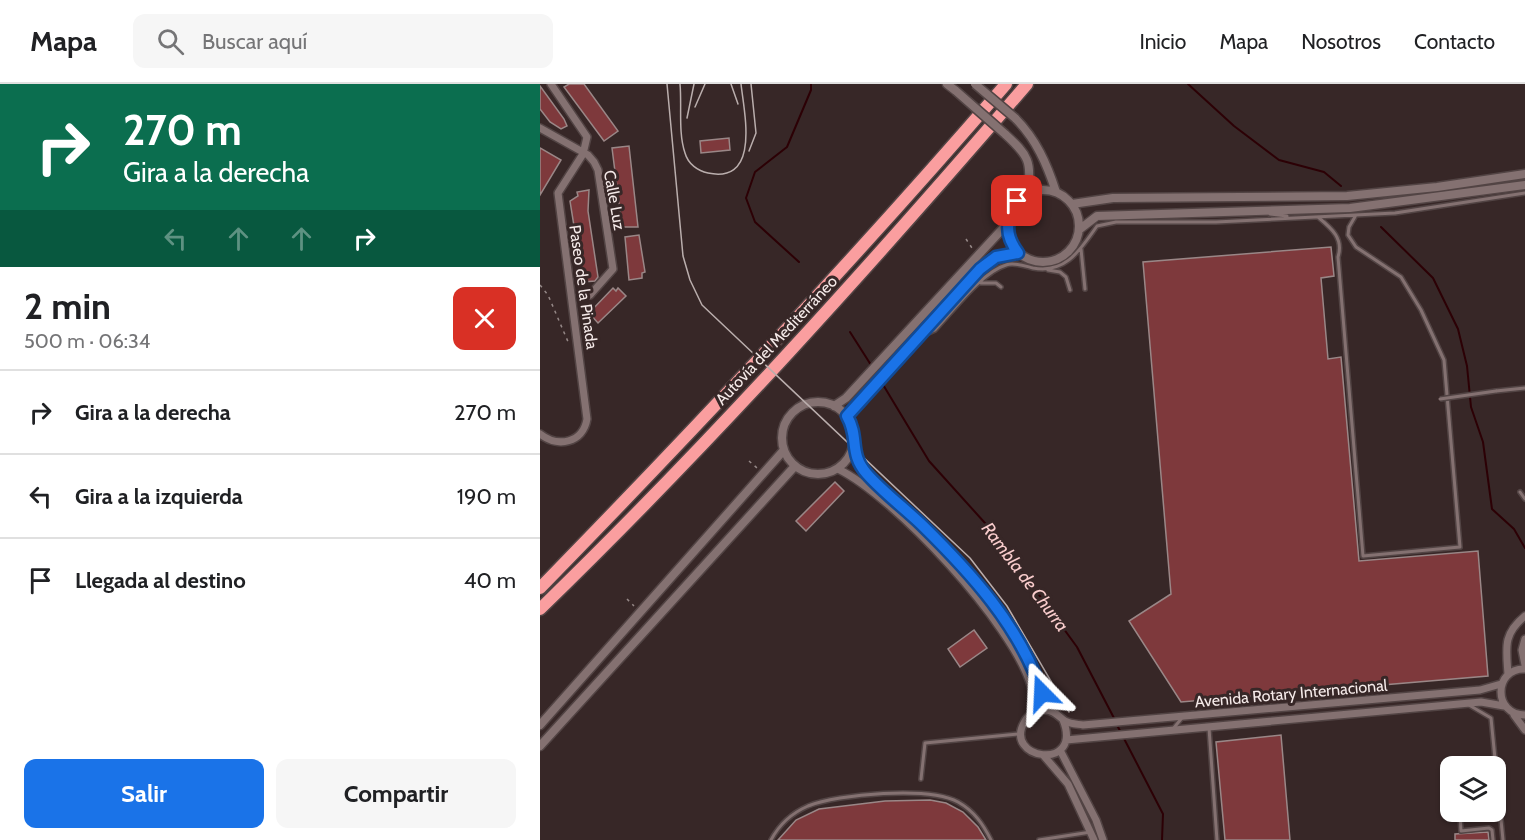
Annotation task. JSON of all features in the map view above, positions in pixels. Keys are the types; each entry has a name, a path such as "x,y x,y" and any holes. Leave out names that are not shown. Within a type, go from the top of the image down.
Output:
{"highway":[{"name":"Autovía del Mediterráneo","path":"540,588 683,442 796,320 1006,84"},
{"name":"Autovía del Mediterráneo","path":"540,609 710,436 851,283 1027,84"}],"street":[{"path":"540,128 582,154 587,137 551,84"},
{"path":"947,84 1005,134 1028,159 1030,176 1027,194"},
{"path":"975,84 1028,131 1047,165 1056,192"},
{"name":"Calle Luz","path":"582,154 588,155 597,170 613,266 612,272 590,295"},
{"name":"Paseo de la Pinada","path":"540,434 554,442 568,441 582,433 586,426 586,404 558,194 582,154"},
{"path":"1072,204 1113,198 1347,196 1437,187 1525,174"},
{"path":"1007,224 1008,235 1018,253 1028,259 1051,262 1071,250 1080,229 1097,216 1350,208 1525,185"},
{"path":"834,406 846,398 891,346 1007,224 1017,201 1027,194 1041,190 1056,192 1072,204 1078,216 1080,229"},
{"path":"847,416 980,269 996,257 1018,253"},
{"path":"853,449 838,469 816,474 795,466 784,450 783,429 794,411 813,402 834,406 847,416 853,426 855,457 867,474 928,532 988,596 1028,658 1052,711 1063,720 1067,730 1066,740 1060,750 1044,756 1032,753 1024,744 1021,733 1024,722 1032,713 1052,711"},
{"path":"540,725 784,450"},
{"path":"540,746 795,466"},
{"path":"838,469 864,482 968,586 1021,663 1031,686 1032,713"},
{"path":"1508,674 1508,638 1512,627 1525,616"},
{"path":"1525,639 1522,650 1525,667 1508,674 1501,684 1500,696 1504,706 1525,730"},
{"name":"Avenida Rotary Internacional","path":"1063,720 1083,725 1480,690 1501,684"},
{"path":"1376,712 1378,704 1397,698"},
{"name":"Avenida Rotary Internacional","path":"1066,740 1481,702 1504,706"},
{"path":"1512,713 1525,715"},
{"path":"1060,750 1096,820 1103,840"},
{"path":"1044,756 1068,784 1093,836"}],"lane":[{"path":"1044,270 1058,268 1075,257 1097,226 1116,222 1216,222 1395,213 1525,193"},
{"path":"1241,211 1297,217"},
{"path":"1318,217 1335,231 1341,248 1338,256 1363,556 1460,547 1444,360 1421,310 1401,277 1356,247 1348,235 1349,227 1356,215"},
{"path":"1081,249 1085,289"},
{"path":"916,339 935,330 992,272 1008,264 1060,272 1066,277 1070,290"},
{"path":"981,283 996,284 1001,287"},
{"path":"1440,399 1525,388"},
{"path":"1520,492 1525,499"},
{"path":"1467,704 1491,718 1503,840"},
{"path":"1173,729 1183,716"},
{"path":"1209,726 1217,840"},
{"path":"921,779 924,743 1021,733"},
{"path":"771,840 788,818 816,804 870,796 920,793 947,797 967,808 980,820 991,840"},
{"path":"1460,822 1461,831 1489,828 1492,830 1492,840"},
{"path":"1039,840 1093,836"}],"path":[{"path":"966,238 978,256"},
{"path":"540,285 548,295 570,345 578,345"}],"building":[{"path":"569,84 584,84 618,131 604,141 564,87"},
{"path":"540,86 567,126 561,129 550,122 540,109"},
{"path":"729,138 730,150 701,153 700,141"},
{"path":"629,146 638,227 622,227 612,148"},
{"path":"540,148 561,160 540,195"},
{"path":"589,190 588,211 598,277 595,281 583,282 570,201 578,196 577,192"},
{"path":"639,235 645,272 642,273 642,278 629,280 625,237"},
{"path":"1331,247 1334,276 1321,278 1328,359 1341,357 1359,561 1478,551 1488,676 1181,702 1129,621 1171,594 1143,262"},
{"path":"613,288 616,291 618,288 626,296 598,323 589,313"},
{"path":"835,482 844,491 806,531 796,521"},
{"path":"974,630 987,648 960,667 948,649"},
{"path":"1281,735 1290,840 1225,840 1216,742"},
{"path":"930,800 946,803 963,812 978,827 986,840 778,840 796,820 819,809 885,801"},
{"path":"1488,832 1489,840 1455,840 1455,834"}],"waterway":[{"name":"Rambla de Churra","path":"799,262 755,222 746,198 755,172 787,147 811,90 811,84"},
{"path":"1188,84 1234,126 1279,160 1324,172 1341,186"},
{"path":"1381,227 1433,278 1458,329 1467,366 1471,407 1483,442 1492,509 1514,529 1525,548"},
{"name":"Rambla de Churra","path":"850,332 871,365"},
{"name":"Rambla de Churra","path":"882,383 929,461 994,533 1077,647 1115,720"},
{"name":"Rambla de Churra","path":"1117,725 1163,814 1162,840"}],"tram line":[{"path":"667,84 683,256 690,280 702,305 970,558 1007,606 1069,712"},
{"path":"680,84 682,137 686,157 691,164 708,173 725,173 736,168 743,157 746,127 741,84"},
{"path":"687,118 694,84"},
{"path":"695,107 705,84"},
{"path":"731,84 738,104"},
{"path":"749,151 756,133 751,84"}],"route":[{"path":"1017,201 1007,224 1008,235 1018,253 996,257 980,269 847,416 853,426 855,457 867,474 956,560 988,596 1028,658 1042,693"}]}
